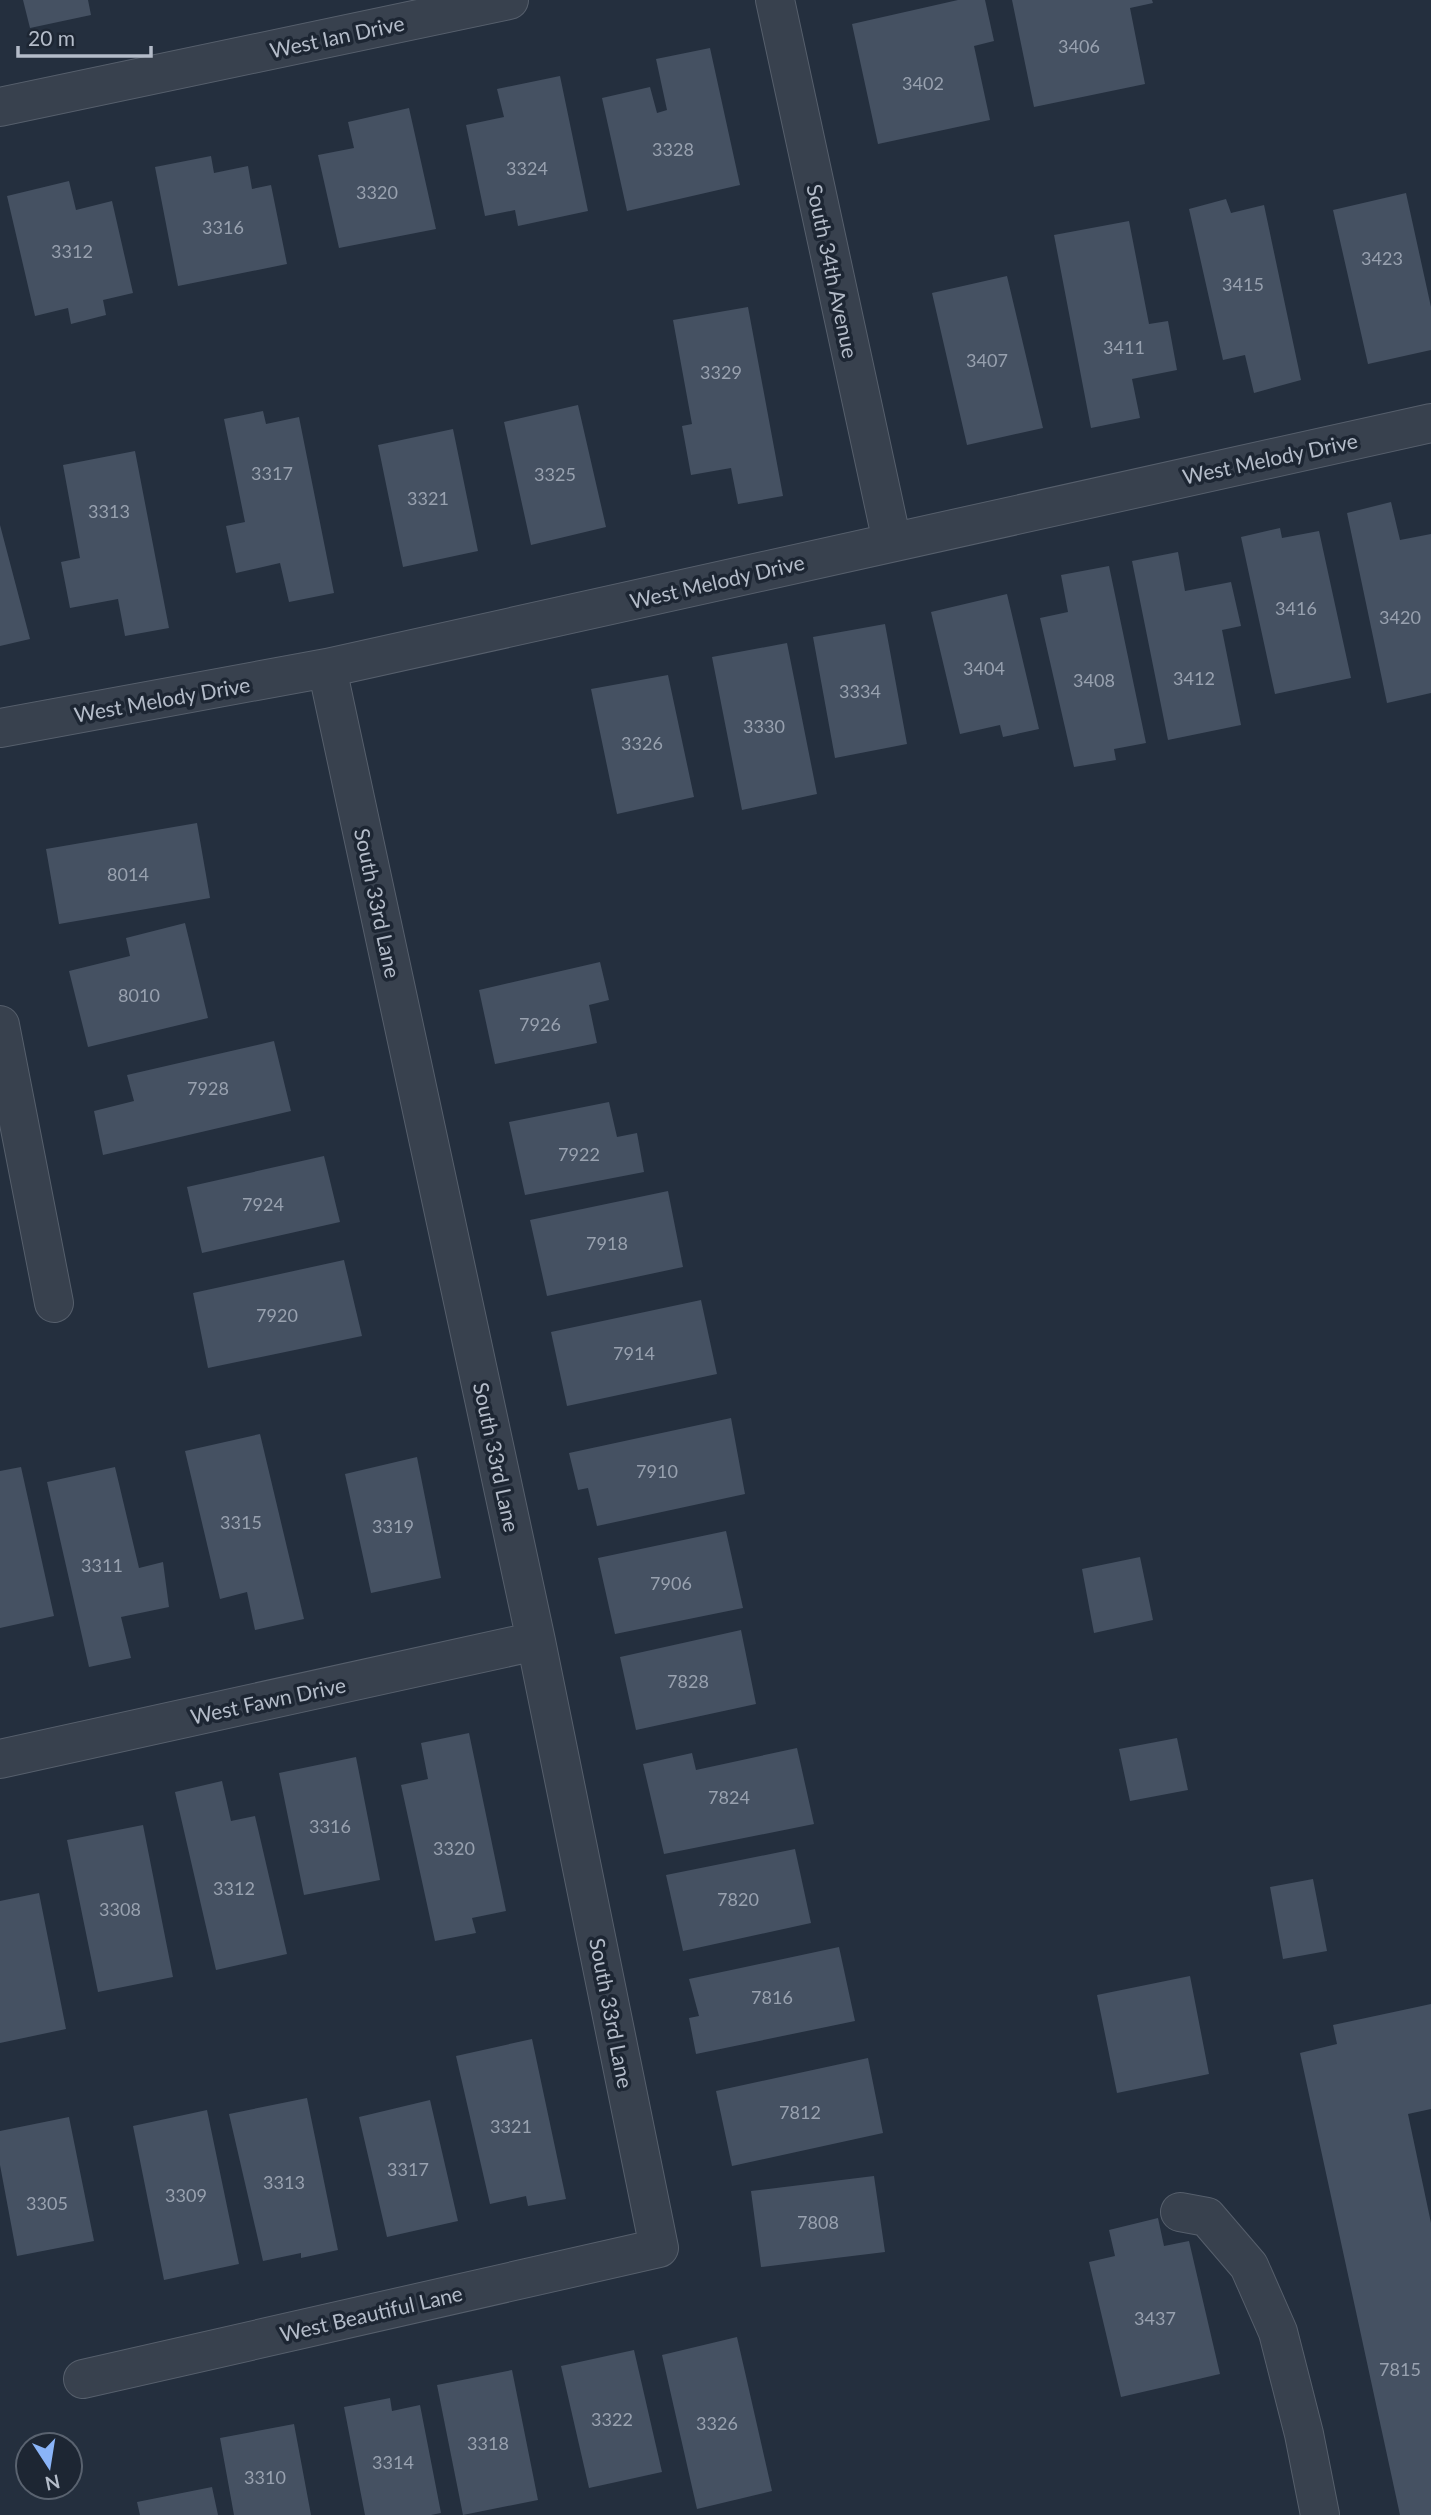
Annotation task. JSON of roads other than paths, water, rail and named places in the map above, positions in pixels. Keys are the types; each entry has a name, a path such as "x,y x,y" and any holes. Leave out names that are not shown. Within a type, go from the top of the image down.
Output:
{"street":[{"name":"West Ian Drive","path":"0,107 509,0"},
{"name":"South 34th Avenue","path":"775,0 892,542"},
{"name":"West Melody Drive","path":"0,729 327,668 1431,423"},
{"name":"South 33rd Lane","path":"327,668 537,1641 659,2248"},
{"path":"0,1025 54,1303"},
{"name":"West Fawn Drive","path":"0,1759 537,1641"},
{"path":"1180,2212 1207,2217 1249,2266 1278,2332 1304,2434 1320,2515"},
{"name":"West Beautiful Lane","path":"83,2379 659,2248"}]}
